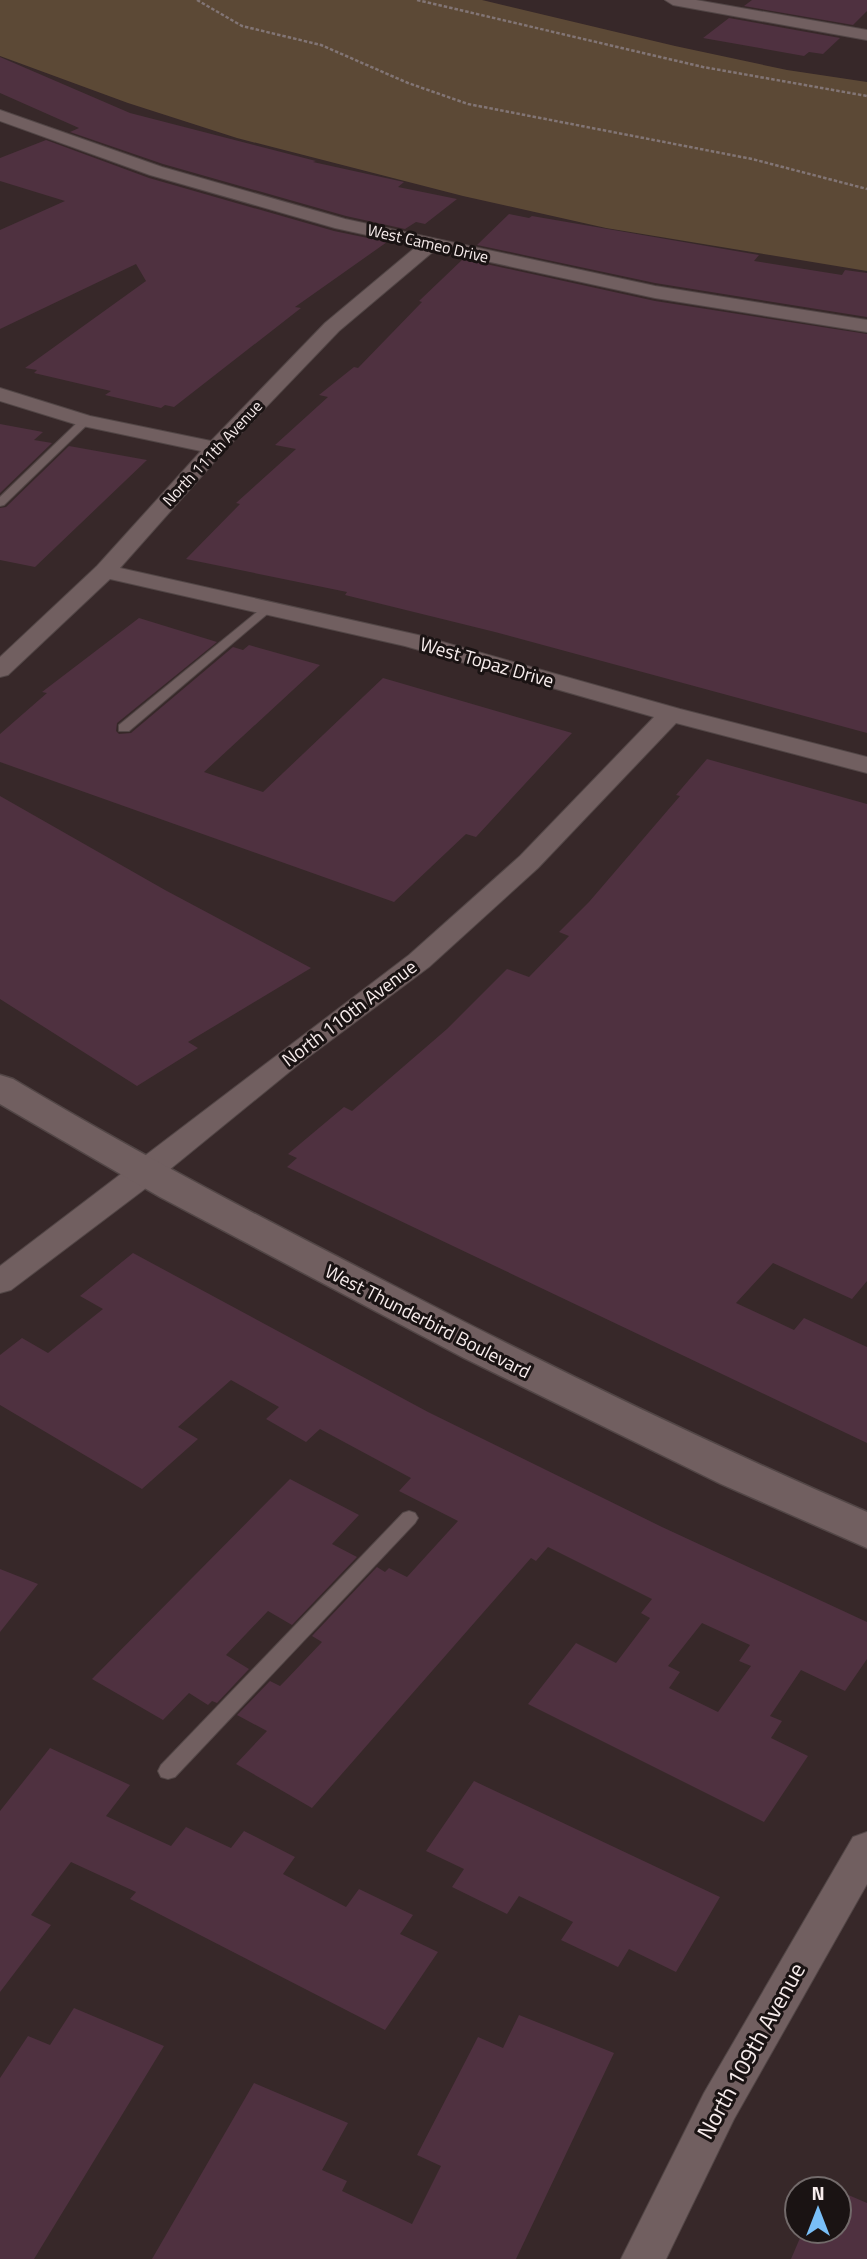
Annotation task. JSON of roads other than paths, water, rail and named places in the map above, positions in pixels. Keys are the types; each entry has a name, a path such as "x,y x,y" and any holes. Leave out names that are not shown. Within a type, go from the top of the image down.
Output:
{"street":[{"path":"673,0 867,35"},
{"name":"West Cameo Drive","path":"0,116 156,172 251,200 431,244 655,292 867,326"},
{"name":"North 111th Avenue","path":"0,670 105,571 216,448 332,327 431,244"},
{"path":"0,394 85,421 216,448"},
{"name":"West Topaz Drive","path":"105,571 410,640 671,714 867,765"},
{"name":"North 110th Avenue","path":"0,1282 419,961 529,862 671,714"},
{"name":"West Thunderbird Boulevard","path":"0,1087 65,1128 284,1247 502,1360 670,1442 867,1531"},
{"name":"North 109th Avenue","path":"643,2259 724,2096 867,1848"}],"lane":[{"path":"0,503 85,421"},
{"path":"124,728 268,607"},
{"path":"168,1771 409,1518"}]}
